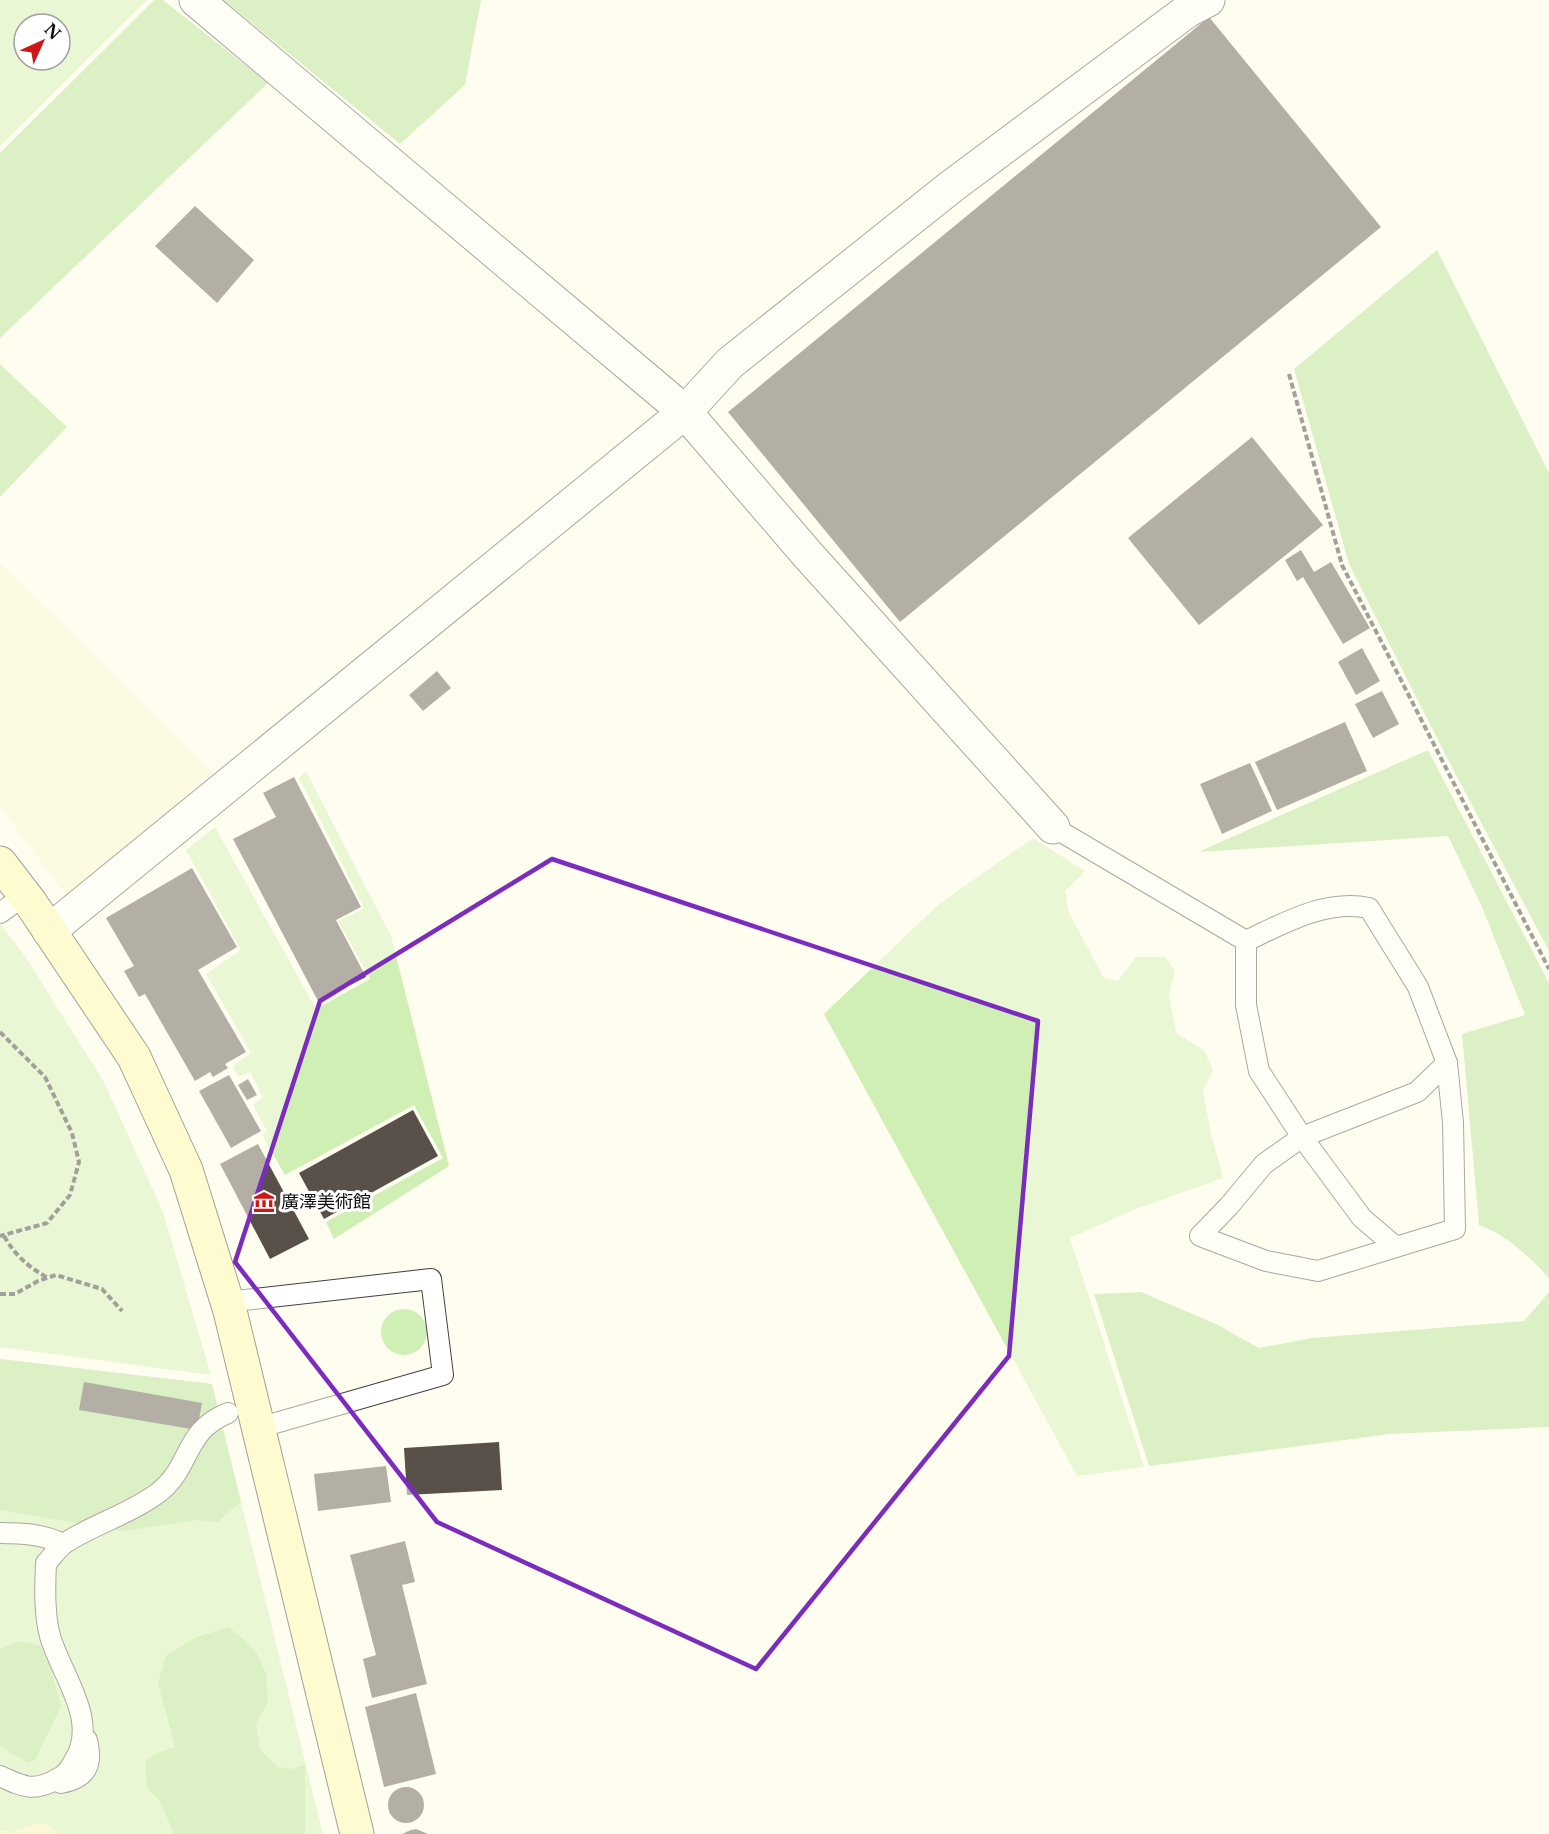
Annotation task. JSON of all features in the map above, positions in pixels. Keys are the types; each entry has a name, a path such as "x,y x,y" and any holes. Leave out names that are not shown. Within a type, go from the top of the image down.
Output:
{"street":[{"path":"196,0 685,412 808,555 1053,827"},
{"path":"49,931 685,412 730,363 952,186 1187,11 1209,0"},
{"path":"0,863 12,904 49,931 138,1068 186,1170 227,1302 357,1834"}],"lane":[{"path":"1053,827 1246,941"},
{"path":"1246,941 1299,916 1349,903 1369,908 1418,987 1447,1063 1453,1123 1455,1229 1318,1271 1266,1261 1200,1236 1264,1164 1302,1137 1417,1092 1447,1063"},
{"path":"1246,941 1246,1005 1259,1071 1302,1137 1362,1218 1396,1247"},
{"path":"227,1302 431,1279 443,1375 258,1428"},
{"path":"0,1776 20,1785 44,1787 65,1774 82,1748 84,1729 72,1686 50,1636 45,1592 46,1563 63,1544 156,1494 174,1479 195,1437 211,1420 228,1413"},
{"path":"0,1533 21,1533 52,1539 63,1544"}],"path":[{"path":"1289,374 1342,565 1549,969"},
{"path":"0,1032 45,1077 72,1133 79,1162 70,1195 46,1223 2,1236 30,1268 48,1278"},
{"path":"0,1294 15,1294 56,1275 102,1289 122,1311"}],"highlighted area":[{"path":"552,859 1038,1021 1009,1356 756,1669 437,1522 235,1262 320,1001"}],"shaded area":[{"path":"0,563 213,773 67,897 0,807"}],"green space":[{"path":"0,0 147,0 0,146"},
{"path":"154,0 163,0 268,83 0,338 0,153"},
{"path":"223,0 481,0 465,85 400,144"},
{"path":"1437,250 1549,473 1549,951 1446,756 1349,564 1294,369"},
{"path":"0,364 67,427 0,497"},
{"path":"1428,750 1549,983 1549,1278 1517,1247 1479,1225 1462,1034 1525,1015 1482,907 1448,836 1198,852"},
{"path":"306,771 391,936 449,1166 334,1239 326,1222 443,1158 414,1105 285,1175 262,1135 267,1131 253,1105 263,1098 250,1072 238,1077 233,1066 251,1053 206,974 241,950 186,850 215,827 316,1009 370,979 338,921 364,908 299,778"},
{"path":"1033,838 1085,871 1065,891 1069,913 1104,978 1118,981 1136,957 1166,957 1175,972 1169,994 1176,1033 1204,1050 1213,1070 1203,1090 1210,1129 1223,1178 1136,1209 1070,1238 1144,1467 1077,1476 824,1014 939,904"},
{"path":"0,923 25,956 104,1082 163,1212 211,1375 0,1347"},
{"path":"1141,1292 1216,1324 1259,1348 1312,1338 1524,1321 1549,1292 1549,1427 1390,1434 1149,1466 1094,1294"},
{"path":"404,1309 420,1316 427,1332 420,1348 404,1355 388,1348 381,1332 388,1316"},
{"path":"0,1359 212,1384 323,1834 0,1834"},
{"path":"0,1359 212,1384 241,1502 217,1522 197,1520 123,1531 0,1510"},
{"path":"229,1627 255,1650 266,1673 268,1702 256,1724 260,1750 278,1767 291,1769 305,1765 305,1834 174,1834 160,1801 147,1788 145,1762 157,1753 175,1747 158,1683 166,1656 194,1638"},
{"path":"21,1641 40,1646 49,1662 61,1706 36,1759 27,1763 0,1746 0,1649"}],"sand":[{"path":"40,1823 51,1827 58,1834 0,1834 0,1830 13,1832"}],"building":[{"path":"1209,17 1381,227 900,622 728,412"},
{"path":"195,206 254,260 217,303 155,246"},
{"path":"1252,437 1323,525 1199,625 1128,538"},
{"path":"1301,550 1314,572 1331,562 1370,628 1343,644 1303,577 1297,581 1285,560"},
{"path":"1362,648 1380,681 1356,695 1338,662"},
{"path":"437,671 451,688 423,711 409,695"},
{"path":"1382,691 1399,724 1373,738 1355,704"},
{"path":"1345,722 1367,771 1277,810 1255,762"},
{"path":"1250,763 1272,811 1222,834 1200,784"},
{"path":"294,777 361,907 336,920 366,977 318,1001 233,839 276,817 263,793"},
{"path":"192,868 237,947 198,970 246,1052 225,1064 228,1068 213,1077 210,1072 195,1081 145,994 139,997 124,971 134,966 106,918"},
{"path":"229,1075 261,1131 231,1148 199,1091"},
{"path":"248,1079 257,1095 247,1100 238,1085"},
{"path":"413,1110 438,1156 324,1219 299,1173"},
{"name":"廣澤美術館","path":"258,1144 309,1239 270,1259 220,1164"},
{"path":"84,1382 202,1403 197,1430 79,1410"},
{"path":"499,1442 502,1490 407,1495 404,1448"},
{"path":"386,1466 391,1502 318,1511 314,1474"},
{"path":"405,1541 415,1582 402,1585 427,1684 372,1698 363,1659 376,1655 350,1555"},
{"path":"416,1693 436,1774 384,1787 365,1707"},
{"path":"406,1787 418,1793 424,1805 418,1817 406,1823 394,1817 388,1805 394,1793"},
{"path":"416,1829 428,1834 402,1834 411,1830"}],"place":[{"name":"廣澤美術館","path":"264,1202"}]}
